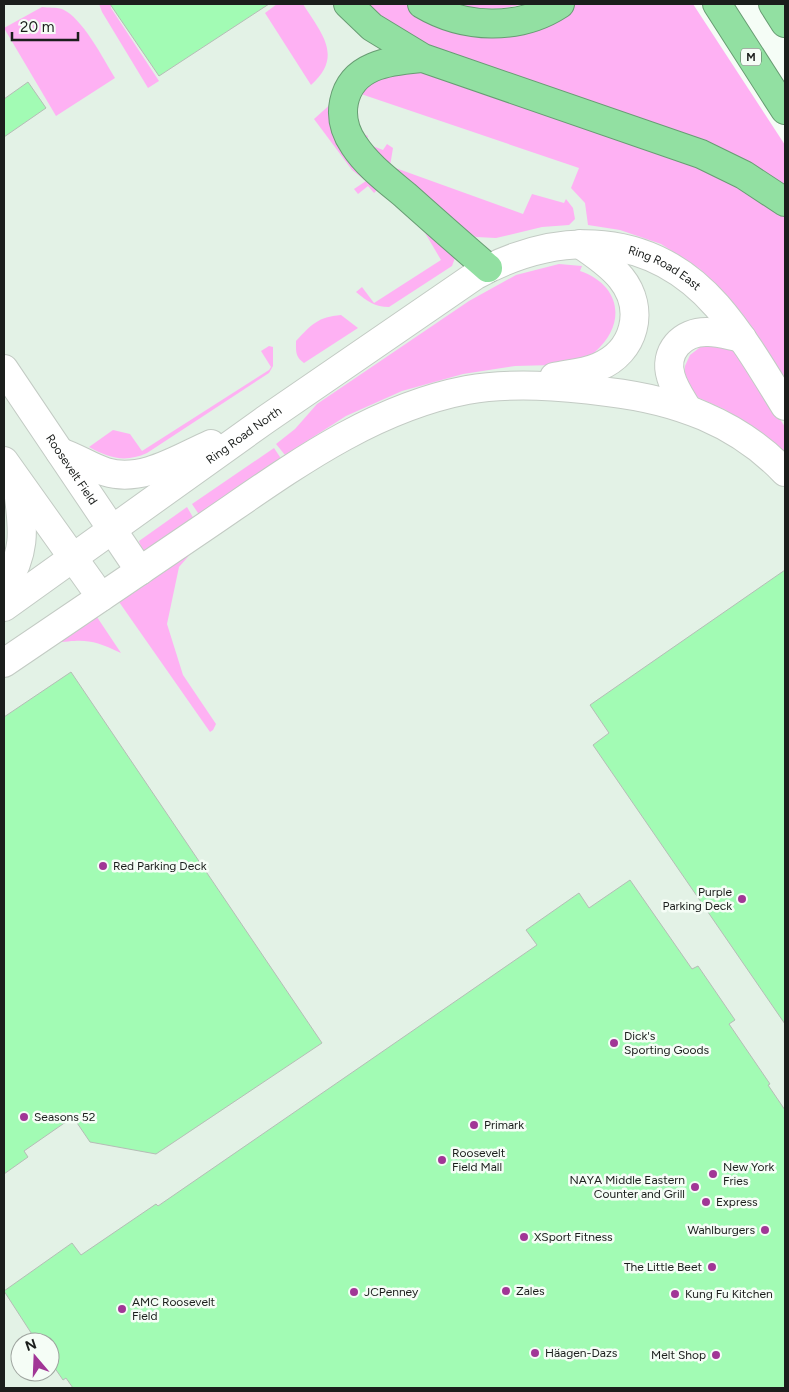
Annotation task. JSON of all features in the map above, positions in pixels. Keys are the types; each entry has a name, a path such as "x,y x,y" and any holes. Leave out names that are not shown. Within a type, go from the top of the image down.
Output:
{"highway":[{"path":"348,4 372,27 423,58 701,154 744,175 785,202"},
{"path":"422,4 456,18 493,24 528,18 560,4"},
{"name":"M","path":"717,4 785,110"},
{"path":"773,4 785,23"},
{"path":"423,58 386,62 367,69 359,75 348,87 345,96 343,118 345,127 354,145 373,167 488,268"}],"street":[{"name":"Ring Road East","path":"488,268 534,250 580,244 608,246 637,252 674,267 689,278 717,306 742,338 785,406"},
{"path":"510,386 589,370 611,360 630,341 633,331 634,314 628,288 613,269 580,244"},
{"name":"Ring Road North","path":"4,607 265,420 488,268"},
{"path":"687,408 668,368 672,351 678,342 696,333 708,332 742,338"},
{"name":"Roosevelt Field","path":"4,368 140,571"},
{"path":"4,662 292,468 364,425 434,398 467,390 510,386 555,386 626,394 687,408 713,418 743,436 785,472"},
{"path":"60,452 108,472 136,474 156,468 265,420"},
{"path":"10,470 101,597"},
{"path":"4,588 21,552 23,529 10,470"}],"shaded area":[{"name":"Roosevelt Field Mall","path":"4,4 348,4 680,214 785,406 785,1388 4,1388"},
{"path":"99,4 111,4 111,8 159,81 148,88"},
{"path":"277,4 303,4 326,44 328,54 326,64 321,74 311,85 265,13"},
{"path":"364,4 406,4 427,16 571,4 693,4 785,145 785,188 425,44 385,21"},
{"path":"455,4 524,4 490,8"},
{"path":"42,7 62,9 70,14 85,30 115,78 56,116 4,28"},
{"path":"400,64 725,175 785,214 785,386 745,322 700,269 661,244 620,230 588,225 585,203 571,188 579,168 361,94 357,87"},
{"path":"333,102 380,187 374,193 368,186 358,194 354,189 366,181 352,170 314,119"},
{"path":"361,133 368,136 365,143 383,150 387,144 393,148 390,166 523,214 532,194 564,203 566,199 573,208 575,219 569,225 542,227 496,238 476,237 431,207 359,140 358,136"},
{"path":"421,226 455,258 452,266 389,307 371,303 356,292 362,287 374,303 441,260"},
{"path":"559,264 582,266 580,271 594,277 611,295 615,306 615,318 612,330 595,352 600,358 553,365 515,366 463,374 402,391 346,416 285,455 276,444 295,429 317,404 469,301 516,275"},
{"path":"341,315 358,328 304,363 301,361 297,354 296,341 316,322"},
{"path":"703,345 731,348 740,357 785,427 785,456 726,410 699,398 689,390 684,378 685,366 690,355"},
{"path":"269,346 273,347 273,366 269,373 147,453 131,458 117,458 89,447 113,430 130,434 142,451 269,370 271,367 261,351"},
{"path":"274,448 282,460 200,516 192,504"},
{"path":"187,507 194,519 146,551 142,550 139,541"},
{"path":"207,535 179,567 167,624 183,675 216,724 210,732 117,599"},
{"path":"95,614 121,653 88,641 54,643"}],"building":[{"path":"110,4 269,4 159,76"},
{"path":"28,82 46,108 4,137 4,99"},
{"name":"Purple Parking Deck","path":"785,570 785,1024 593,745 609,733 590,705"},
{"name":"Red Parking Deck","path":"71,672 322,1043 156,1154 90,1142 73,1117 24,1151 28,1157 4,1174 4,717"},
{"name":"Roosevelt Field Mall","path":"630,880 692,969 698,966 735,1020 729,1024 770,1084 768,1085 785,1110 785,1388 73,1388 66,1378 63,1380 60,1376 60,1332 31,1332 4,1291 72,1243 81,1255 156,1204 158,1206 537,945 526,930 579,893 589,908"}],"place":[{"name":"Red Parking Deck","path":"103,866"},
{"name":"Purple Parking Deck","path":"742,899"},
{"name":"Dick's Sporting Goods","path":"614,1043"},
{"name":"Seasons 52","path":"24,1117"},
{"name":"Primark","path":"474,1125"},
{"name":"Roosevelt Field Mall","path":"442,1160"},
{"name":"New York Fries","path":"713,1174"},
{"name":"NAYA Middle Eastern Counter and Grill","path":"695,1187"},
{"name":"Express","path":"706,1202"},
{"name":"Wahlburgers","path":"765,1230"},
{"name":"XSport Fitness","path":"524,1237"},
{"name":"The Little Beet","path":"712,1267"},
{"name":"Zales","path":"506,1291"},
{"name":"JCPenney","path":"354,1292"},
{"name":"Kung Fu Kitchen","path":"675,1294"},
{"name":"AMC Roosevelt Field","path":"122,1309"},
{"name":"Häagen-Dazs","path":"535,1353"},
{"name":"Melt Shop","path":"716,1355"}]}
